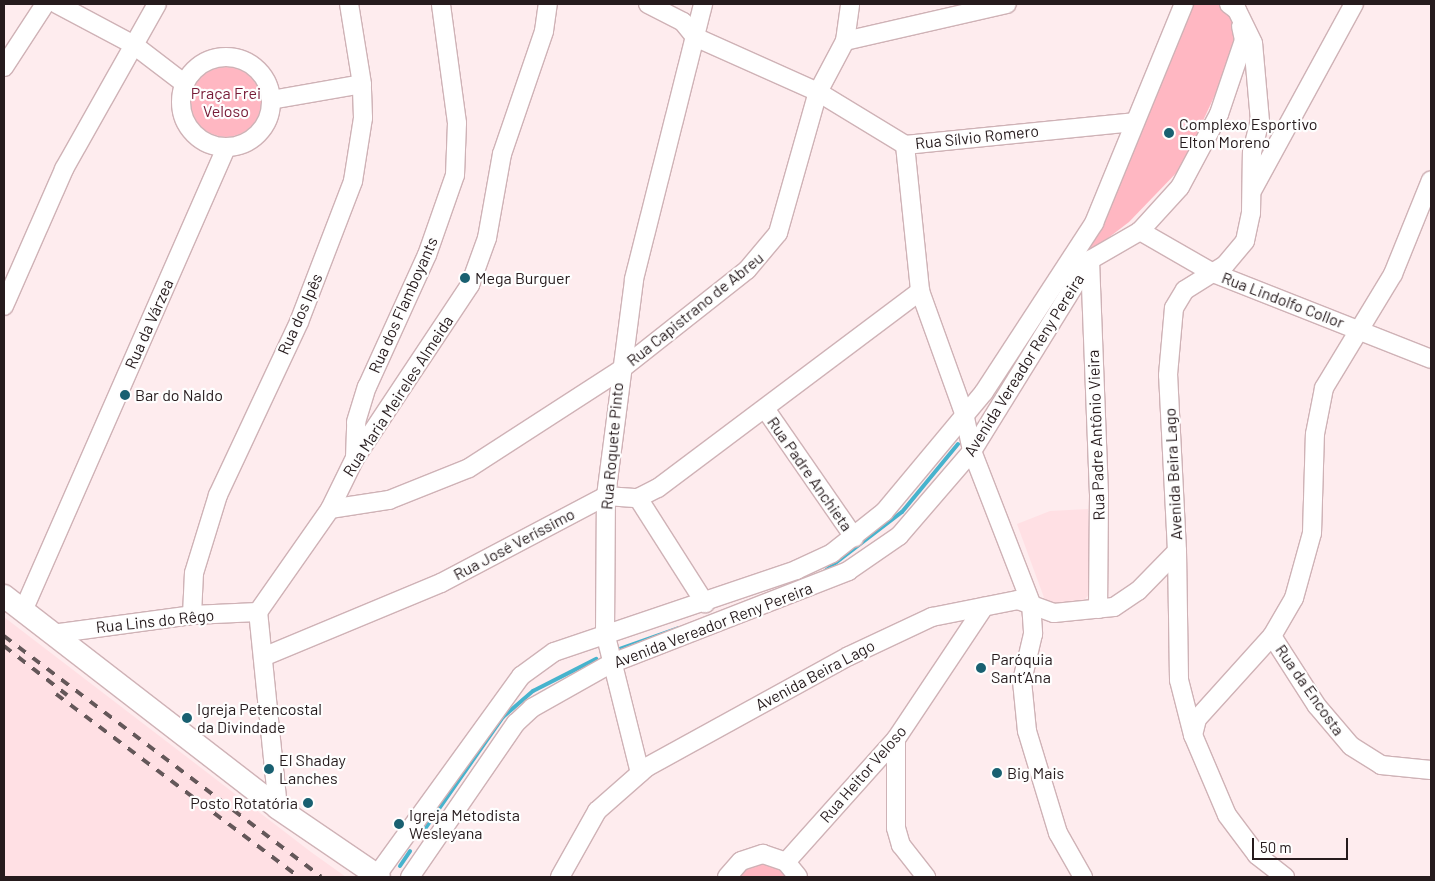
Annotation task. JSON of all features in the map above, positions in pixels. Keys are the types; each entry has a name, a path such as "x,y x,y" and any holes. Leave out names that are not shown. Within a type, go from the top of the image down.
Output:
{"main road":[{"path":"4,596 278,808 378,876"}],"street":[{"path":"4,67 45,4"},
{"path":"57,4 134,45 185,84"},
{"path":"4,306 64,170 157,4"},
{"name":"Rua dos Ipês","path":"192,615 194,573 218,495 299,322 353,181 363,118 362,84 349,4"},
{"name":"Rua dos Flamboyants","path":"355,458 356,422 367,388 428,255 455,175 457,123 441,4"},
{"name":"Rua Maria Meireles Almeida","path":"258,612 330,509 355,458 470,285 486,238 502,154 544,31 548,4"},
{"name":"Rua Sílvio Romero","path":"648,4 684,22 695,37 818,92 905,145 1134,122"},
{"name":"Rua Roquete Pinto","path":"640,773 610,664 605,633 606,496 619,371 643,235 703,4"},
{"path":"850,4 845,41 1007,4"},
{"name":"Avenida Vereador Reny Pereira","path":"378,876 406,831 521,676 554,652 605,633 706,603 796,570 854,536 884,512 1010,354 1094,223 1184,4"},
{"path":"1252,191 1354,4"},
{"name":"Avenida Vereador Reny Pereira","path":"410,877 428,846 516,723 543,700 610,664 810,589 869,560 899,536 972,451 1090,260 1140,231 1180,187 1219,114 1244,40 1233,7"},
{"name":"Avenida Beira Lago","path":"560,877 597,811 640,773 891,634 932,617 1018,600 1031,603 1054,613 1098,610 1125,602 1178,551 1169,332 1180,295 1195,281 1213,273 1238,253 1245,241 1252,191 1259,106 1253,43 1233,7"},
{"name":"Rua Capistrano de Abreu","path":"330,509 389,500 461,472 619,371 747,270 774,241 818,92 845,41"},
{"path":"235,58 260,73 271,100 269,114 253,138 226,148 199,138 188,127 182,106 185,84 206,62 235,58"},
{"path":"271,100 362,84"},
{"path":"905,145 920,291 964,413 972,451 1031,603 1033,634 1022,681 1027,731 1058,833 1083,877"},
{"name":"Rua da Várzea","path":"23,611 226,148"},
{"path":"1193,735 1197,719 1272,636 1294,598 1309,552 1315,507 1315,434 1324,388 1393,274 1431,180"},
{"name":"Rua Lindolfo Collor","path":"1140,231 1213,273 1431,359"},
{"name":"Rua Padre Antônio Vieira","path":"1090,260 1099,496 1098,610"},
{"path":"606,496 638,498 688,470 920,291"},
{"name":"Rua Padre Anchieta","path":"766,410 854,536"},
{"name":"Rua José Veríssimo","path":"263,657 441,583 606,496"},
{"path":"638,498 706,603"},
{"path":"1178,551 1179,680 1193,735 1227,815 1257,855 1284,877"},
{"name":"Rua Heitor Veloso","path":"786,862 896,739 984,607"},
{"path":"258,612 278,808"},
{"name":"Rua Lins do Rêgo","path":"52,634 192,615 258,612"},
{"name":"Rua da Encosta","path":"1272,636 1317,706 1351,746 1381,765 1431,770"},
{"path":"896,739 896,828 901,845 926,877"},
{"path":"406,831 428,846"},
{"path":"726,877 751,856 775,856 786,862 798,877"}],"shaded area":[{"path":"1088,509 1091,592 1080,605 1046,603 1017,524 1050,511"},
{"path":"4,617 311,852 346,877 4,877"}],"green space":[{"name":"Complexo Esportivo Elton Moreno","path":"1194,4 1221,4 1233,17 1238,37 1214,97 1181,168 1129,222 1082,258"},
{"name":"Praça Frei Veloso","path":"226,67 239,70 251,77 258,89 261,102 258,115 251,127 239,134 226,137 213,134 201,127 194,115 191,102 194,89 201,77 213,70"},
{"path":"763,856 796,877 729,877"}],"waterway":[{"path":"825,571 902,512 958,444"},
{"path":"617,650 679,628"},
{"path":"422,833 503,717 533,691 596,659"},
{"path":"400,866 410,851"}],"railway":[{"path":"4,636 321,877"},
{"path":"4,646 67,695"},
{"path":"56,694 299,877"}],"place":[{"name":"Complexo Esportivo Elton Moreno","path":"1169,133"},
{"name":"Mega Burguer","path":"465,278"},
{"name":"Bar do Naldo","path":"125,395"},
{"name":"Paróquia Sant’Ana","path":"981,668"},
{"name":"Igreja Petencostal da Divindade","path":"187,718"},
{"name":"El Shaday Lanches","path":"269,769"},
{"name":"Big Mais","path":"997,773"},
{"name":"Posto Rotatória","path":"308,803"},
{"name":"Igreja Metodista Wesleyana","path":"399,824"}]}
